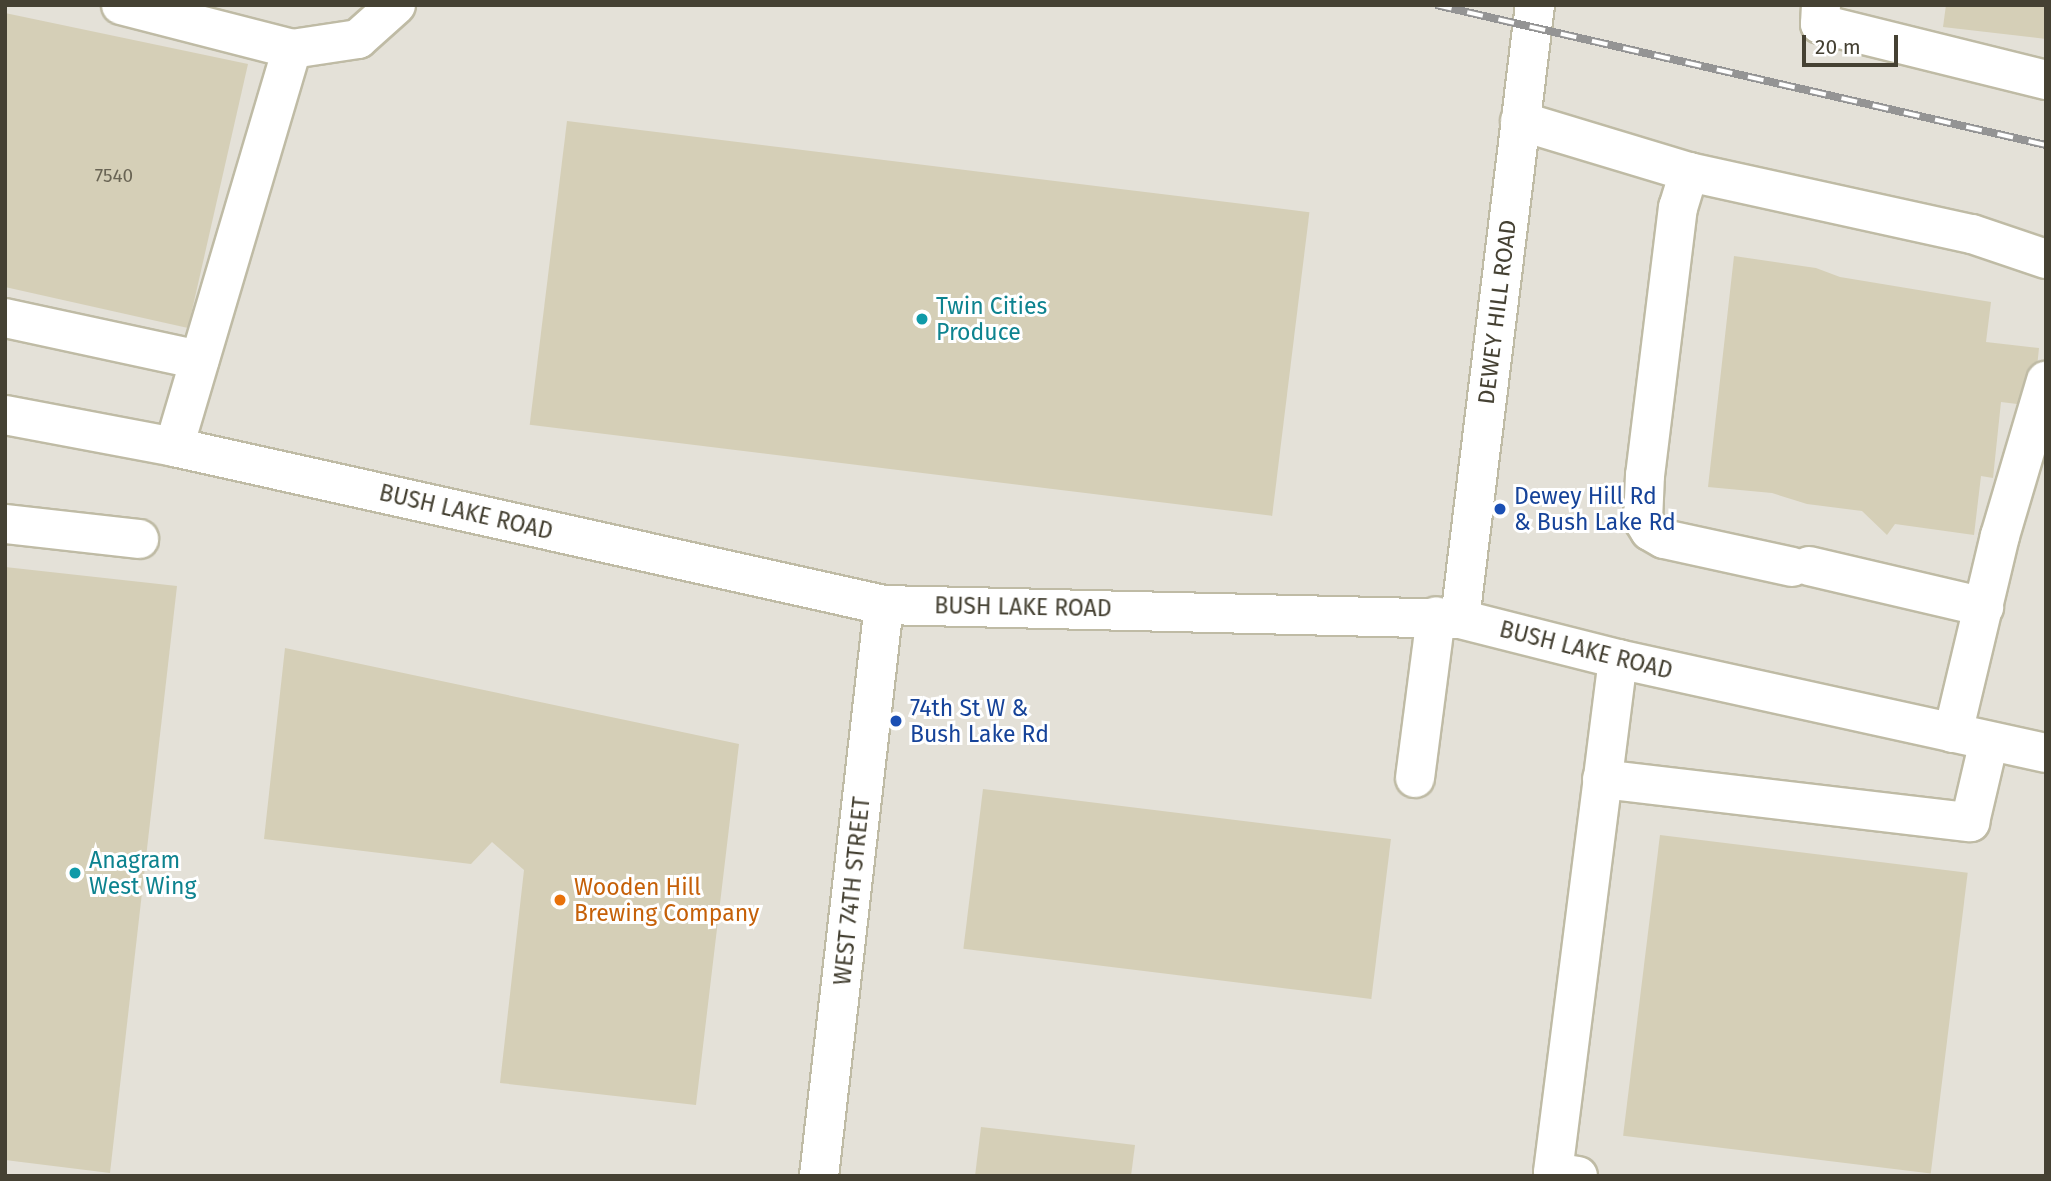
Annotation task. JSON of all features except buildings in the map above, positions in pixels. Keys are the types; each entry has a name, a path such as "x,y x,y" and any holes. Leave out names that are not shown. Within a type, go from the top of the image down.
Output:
{"street":[{"path":"121,5 292,49 358,39 396,5"},
{"name":"DEWEY HILL ROAD","path":"1415,778 1448,617 1535,5"},
{"path":"1821,5 1820,24 2046,80"},
{"path":"174,446 292,49"},
{"path":"1520,121 1689,172 1972,234 2046,259"},
{"path":"1689,172 1678,207 1645,475 1643,520 1650,531 1664,539 1984,607"},
{"path":"5,318 200,360"},
{"path":"1953,733 2000,537 2046,381"},
{"name":"BUSH LAKE ROAD","path":"5,415 174,446 884,605 1448,617 1618,659 2046,753"},
{"path":"5,524 139,539"},
{"name":"WEST 74TH STREET","path":"819,1176 884,605"},
{"path":"1578,1176 1553,1172 1618,659"},
{"path":"1602,779 1970,822 1989,740"}],"shaded area":[{"path":"5,5 2046,5 2046,1176 5,1176"}],"railway":[{"path":"1436,5 2046,145"}],"place":[{"name":"Twin Cities Produce","path":"922,319"},
{"name":"Dewey Hill Rd & Bush Lake Rd","path":"1500,509"},
{"name":"74th St W & Bush Lake Rd","path":"896,721"},
{"name":"Anagram West Wing","path":"75,873"},
{"name":"Wooden Hill Brewing Company","path":"560,900"}]}
